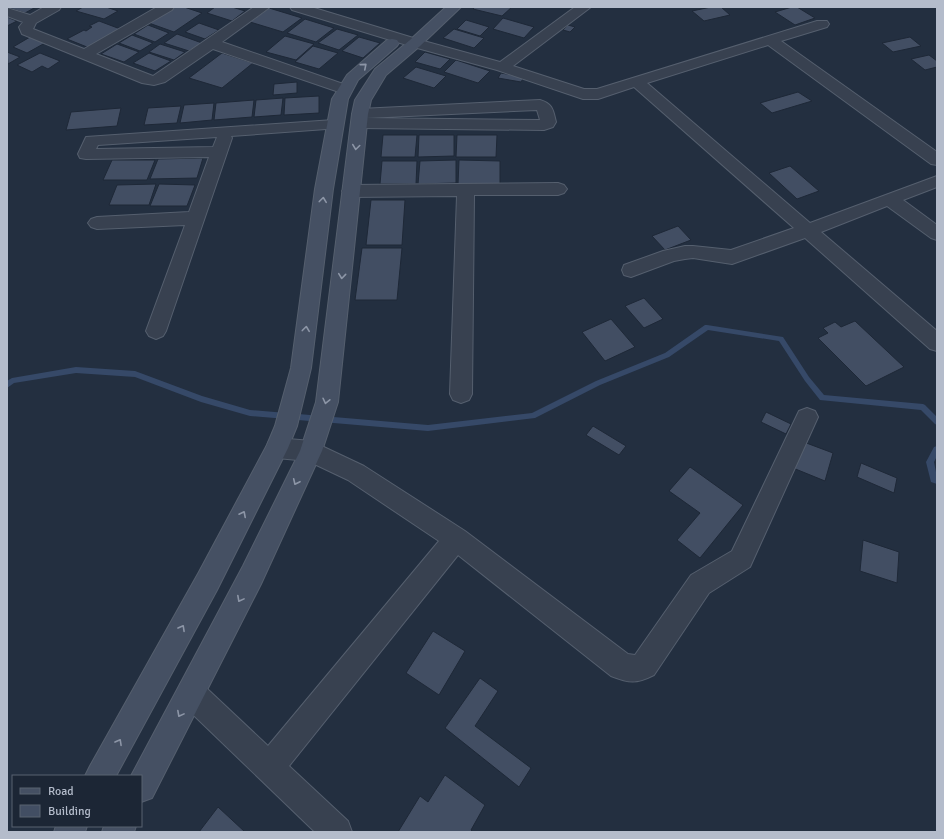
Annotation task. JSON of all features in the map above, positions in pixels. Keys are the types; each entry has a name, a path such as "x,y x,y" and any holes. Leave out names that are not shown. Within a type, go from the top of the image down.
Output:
{"main road":[{"path":"101,775 208,581 282,437 302,368 324,189 334,125 340,99 348,82 362,67 437,7"},
{"path":"142,785 252,575 314,442 327,402 363,100 380,72 415,44 454,7"}],"street":[{"path":"54,7 31,20 26,27 27,31 85,56 147,80 154,81 160,79 263,7"},
{"path":"85,56 167,7"},
{"path":"297,7 415,44 502,67 583,94 598,94 822,24"},
{"path":"502,67 584,7"},
{"path":"7,12 31,20"},
{"path":"770,40 937,160"},
{"path":"210,43 344,90"},
{"path":"637,82 937,343"},
{"path":"540,105 545,108 548,122 544,125 360,119 540,105"},
{"path":"219,152 86,154 92,140 334,125"},
{"path":"156,332 226,132"},
{"path":"631,270 684,253 694,252 722,258 732,257 937,181"},
{"path":"351,191 558,189"},
{"path":"460,394 466,190"},
{"path":"889,199 937,234"},
{"path":"98,223 196,218"},
{"path":"282,437 314,442 356,473 456,539 622,666 631,669 638,669 644,665 700,584 741,559 807,417"},
{"path":"270,766 456,539"},
{"path":"191,693 270,766 337,832"}],"building":[{"path":"36,7 25,13 9,8"},
{"path":"83,7 106,7 118,11 104,19 76,11"},
{"path":"170,7 184,7 202,13 174,32 146,22"},
{"path":"215,7 232,7 245,11 232,21 207,13"},
{"path":"475,7 512,7 502,16 473,9"},
{"path":"711,7 721,7 730,15 704,21 692,11"},
{"path":"797,7 815,18 795,25 775,12"},
{"path":"269,8 302,18 283,32 250,22"},
{"path":"7,17 17,21 7,26"},
{"path":"503,18 534,27 524,38 493,29"},
{"path":"305,19 334,28 316,42 287,33"},
{"path":"466,20 489,27 480,36 457,29"},
{"path":"99,21 123,30 92,49 67,39 84,30 86,31 92,27 89,26"},
{"path":"199,23 219,30 205,39 185,32"},
{"path":"148,25 169,33 155,42 134,34"},
{"path":"568,25 575,27 570,32 563,30"},
{"path":"337,29 358,35 339,50 318,43"},
{"path":"454,29 484,38 474,48 443,38"},
{"path":"177,34 202,43 189,51 164,43"},
{"path":"132,35 153,43 140,51 119,43"},
{"path":"285,36 314,44 296,60 266,52"},
{"path":"30,37 45,43 27,53 13,47"},
{"path":"359,37 380,43 363,58 342,51"},
{"path":"910,37 921,46 893,52 882,43"},
{"path":"117,44 139,52 124,62 101,54"},
{"path":"160,44 185,52 174,60 149,52"},
{"path":"313,46 338,53 319,69 295,62"},
{"path":"7,52 20,57 8,64"},
{"path":"425,52 450,59 440,69 415,62"},
{"path":"40,53 60,61 48,69 42,66 32,72 17,65"},
{"path":"149,53 171,61 155,71 133,63"},
{"path":"222,53 253,63 222,88 189,78"},
{"path":"929,55 937,61 937,67 925,70 911,59"},
{"path":"456,60 490,71 478,83 444,72"},
{"path":"416,67 446,76 434,88 403,78"},
{"path":"501,73 524,77 521,82 498,78"},
{"path":"297,82 297,93 273,95 274,84"},
{"path":"798,92 812,101 772,113 760,103"},
{"path":"319,96 319,113 284,115 285,98"},
{"path":"283,98 281,115 254,117 256,100"},
{"path":"254,100 252,117 214,120 216,103"},
{"path":"214,103 212,120 180,123 184,105"},
{"path":"181,106 177,123 144,125 148,108"},
{"path":"121,108 117,126 66,130 71,112"},
{"path":"383,135 417,135 415,157 381,157"},
{"path":"419,135 454,135 454,156 418,157"},
{"path":"457,135 497,135 496,157 456,157"},
{"path":"203,158 197,178 150,179 158,159"},
{"path":"112,160 155,160 147,180 103,180"},
{"path":"456,160 456,183 418,184 420,161"},
{"path":"459,160 500,161 500,184 458,184"},
{"path":"382,161 417,161 416,184 380,184"},
{"path":"790,166 819,191 797,199 769,173"},
{"path":"156,184 149,205 109,205 117,185"},
{"path":"159,184 195,185 187,206 150,206"},
{"path":"371,200 405,200 402,245 366,245"},
{"path":"678,226 691,240 665,250 652,236"},
{"path":"362,248 402,248 397,300 355,300"},
{"path":"644,298 663,319 644,328 625,306"},
{"path":"611,319 635,347 605,361 582,332"},
{"path":"855,321 904,367 866,386 818,338 828,333 823,328 835,322 841,327"},
{"path":"766,412 791,424 786,434 761,422"},
{"path":"593,426 626,446 619,455 586,435"},
{"path":"801,441 833,453 825,481 793,468"},
{"path":"861,463 897,478 894,493 857,477"},
{"path":"690,467 743,505 700,558 677,540 700,513 669,491"},
{"path":"863,540 899,552 897,583 860,571"},
{"path":"433,631 465,651 439,695 406,673"},
{"path":"480,678 498,691 475,726 531,768 519,787 445,728"},
{"path":"445,775 485,805 471,830 473,832 398,832 420,796 428,802"},
{"path":"218,807 245,832 199,832"}],"waterway":[{"path":"7,385 12,381 76,370 135,374 201,399 250,413 428,428 533,416 598,383 667,355 707,327 781,339 807,379 822,398 923,407 937,422"},
{"path":"937,449 930,462 934,480 937,481"}]}
